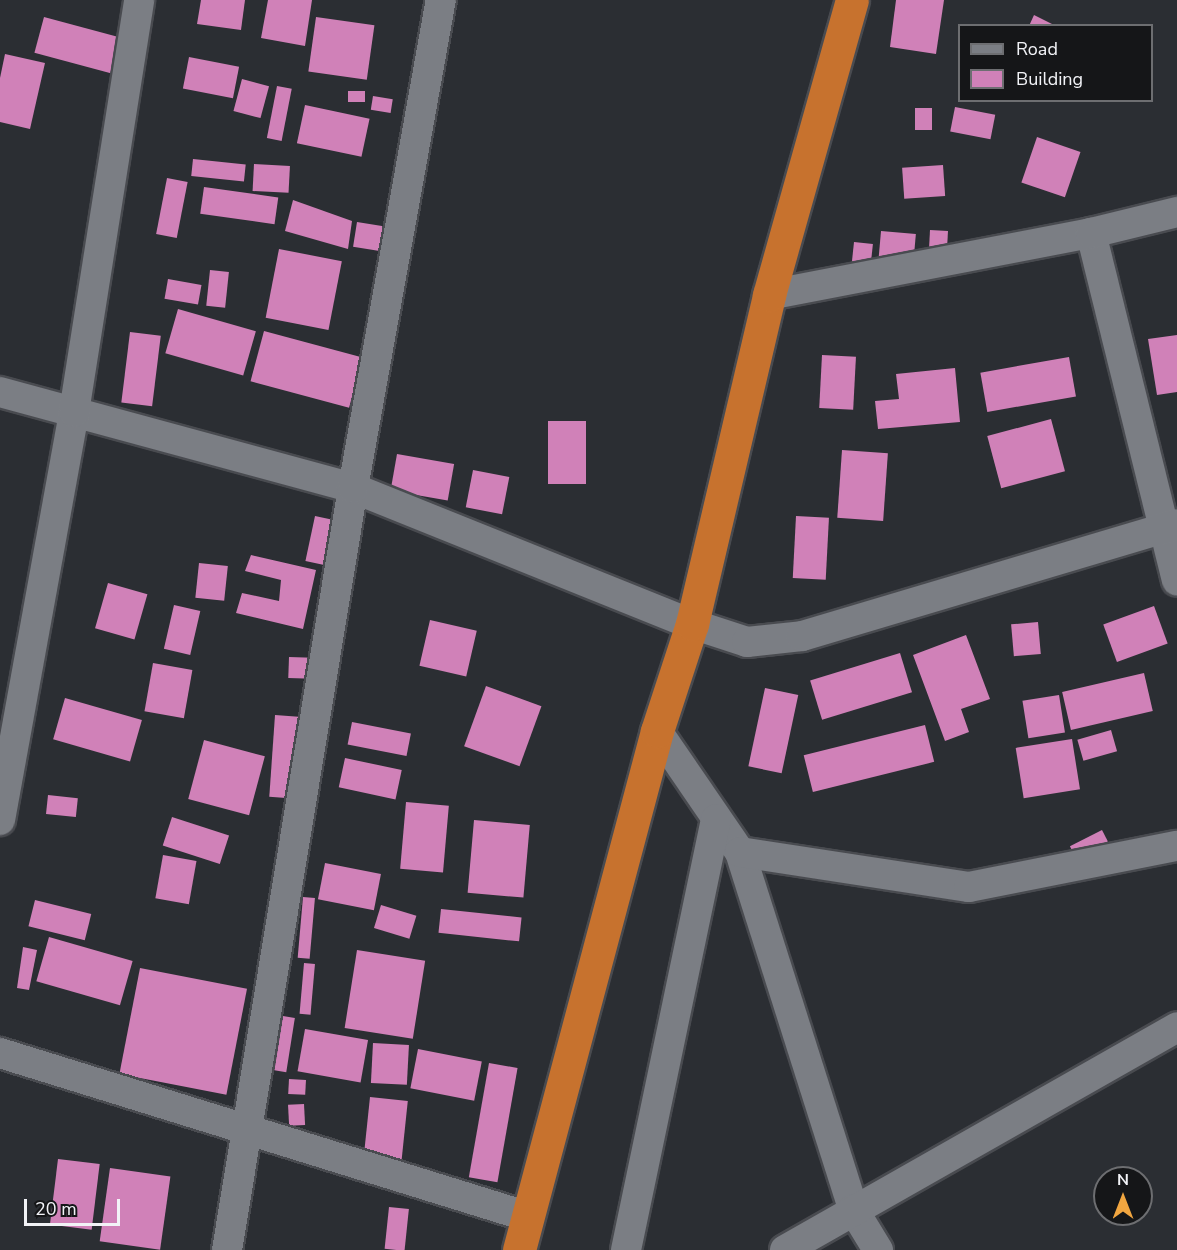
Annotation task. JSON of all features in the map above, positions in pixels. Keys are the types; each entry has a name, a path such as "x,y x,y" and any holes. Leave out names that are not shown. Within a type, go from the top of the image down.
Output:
{"highway":[{"path":"519,1250 526,1216 657,731 692,624 769,296 852,0"}],"street":[{"path":"0,820 74,412 139,0"},
{"path":"227,1250 353,488 441,0"},
{"path":"769,296 1091,232 1177,212"},
{"path":"1091,232 1169,525 1177,581"},
{"path":"0,392 353,488 692,624 747,642 802,636 1169,525"},
{"path":"657,731 740,852 853,1209 878,1250"},
{"path":"626,1250 716,819"},
{"path":"740,852 969,887 1177,846"},
{"path":"785,1250 853,1209 1177,1027"},
{"path":"0,1053 526,1216"}],"building":[{"path":"201,0 245,0 241,30 197,24"},
{"path":"268,0 312,0 305,46 261,38"},
{"path":"896,0 944,0 936,54 890,47"},
{"path":"1034,15 1052,24 1030,24"},
{"path":"44,17 120,37 111,73 34,53"},
{"path":"316,17 374,25 367,80 308,71"},
{"path":"5,54 45,63 30,129 0,122 0,78"},
{"path":"189,57 239,67 233,98 183,88"},
{"path":"242,79 269,86 261,118 233,111"},
{"path":"277,86 292,89 282,141 267,138"},
{"path":"348,91 365,91 365,102 348,102"},
{"path":"373,96 393,99 391,113 371,110"},
{"path":"305,105 370,119 361,157 297,143"},
{"path":"955,107 995,115 990,139 950,132"},
{"path":"915,108 932,108 932,130 915,130"},
{"path":"1037,137 1080,152 1065,197 1021,182"},
{"path":"193,159 246,165 244,181 191,176"},
{"path":"254,164 290,166 289,193 253,191"},
{"path":"943,165 945,196 904,199 902,168"},
{"path":"167,178 188,182 177,238 156,234"},
{"path":"204,187 278,197 275,224 200,214"},
{"path":"293,200 352,221 348,249 285,231"},
{"path":"357,222 387,227 383,251 353,247"},
{"path":"930,230 948,231 947,253 929,252"},
{"path":"881,231 916,234 914,259 879,256"},
{"path":"854,242 873,244 870,270 851,268"},
{"path":"279,249 342,261 328,330 266,318"},
{"path":"210,270 229,272 225,308 206,306"},
{"path":"168,279 201,285 198,305 165,299"},
{"path":"178,309 256,331 243,376 165,353"},
{"path":"264,331 363,357 349,408 251,381"},
{"path":"130,332 161,336 152,406 121,402"},
{"path":"1177,335 1177,392 1157,395 1148,339"},
{"path":"822,355 856,357 853,410 819,408"},
{"path":"1069,357 1076,396 987,412 980,373"},
{"path":"955,368 960,422 878,429 875,401 899,399 896,374"},
{"path":"1051,419 1065,471 1001,488 987,436"},
{"path":"548,421 586,421 586,484 548,484"},
{"path":"842,450 888,453 883,521 837,518"},
{"path":"397,454 454,464 448,501 391,490"},
{"path":"473,470 509,477 502,514 466,507"},
{"path":"315,516 338,521 329,566 305,561"},
{"path":"796,516 829,518 826,580 793,578"},
{"path":"251,555 316,570 303,629 236,613 242,593 279,601 281,580 245,571"},
{"path":"199,563 228,566 224,601 195,598"},
{"path":"108,583 147,594 134,639 95,628"},
{"path":"174,605 200,611 190,655 164,649"},
{"path":"1154,606 1168,644 1117,662 1103,624"},
{"path":"430,620 477,631 466,677 419,666"},
{"path":"1038,622 1041,654 1014,656 1011,624"},
{"path":"966,635 990,699 961,709 969,732 945,741 913,655"},
{"path":"900,653 912,692 822,720 810,680"},
{"path":"289,657 313,658 312,679 288,678"},
{"path":"153,663 192,670 184,718 144,711"},
{"path":"1144,673 1153,711 1071,730 1062,692"},
{"path":"486,686 541,706 520,766 464,746"},
{"path":"765,688 798,695 782,773 748,766"},
{"path":"1059,695 1065,733 1028,738 1022,701"},
{"path":"65,698 142,720 130,761 53,739"},
{"path":"275,715 302,717 296,799 269,797"},
{"path":"352,722 411,733 407,756 348,745"},
{"path":"925,725 934,762 813,792 804,755"},
{"path":"1111,730 1117,751 1083,761 1077,740"},
{"path":"1072,739 1080,789 1024,798 1016,748"},
{"path":"204,740 265,756 249,815 188,799"},
{"path":"345,758 402,770 395,799 339,787"},
{"path":"48,795 78,798 76,817 46,814"},
{"path":"406,802 449,806 443,872 400,869"},
{"path":"172,817 229,836 220,864 163,846"},
{"path":"474,820 530,825 523,898 468,893"},
{"path":"1102,830 1108,842 1076,858 1070,846"},
{"path":"163,855 196,861 189,904 155,898"},
{"path":"325,863 381,874 374,910 318,899"},
{"path":"303,897 315,898 310,959 298,958"},
{"path":"35,900 91,914 85,940 28,926"},
{"path":"381,905 416,916 409,939 374,928"},
{"path":"441,909 522,917 519,941 438,933"},
{"path":"49,937 133,961 120,1005 36,981"},
{"path":"23,947 37,950 29,990 17,988"},
{"path":"357,950 425,961 413,1039 345,1028"},
{"path":"304,963 315,964 311,1015 300,1014"},
{"path":"140,968 247,989 226,1095 119,1074"},
{"path":"283,1016 295,1018 286,1072 274,1070"},
{"path":"305,1029 368,1040 361,1082 298,1071"},
{"path":"373,1043 409,1045 407,1085 371,1083"},
{"path":"418,1049 482,1061 474,1101 410,1088"},
{"path":"489,1063 518,1068 497,1182 469,1177"},
{"path":"289,1079 306,1080 305,1095 288,1094"},
{"path":"370,1097 408,1101 402,1160 364,1156"},
{"path":"304,1104 305,1125 289,1126 288,1105"},
{"path":"58,1159 100,1164 92,1230 50,1225"},
{"path":"110,1168 170,1176 160,1250 100,1241"},
{"path":"389,1207 409,1209 405,1250 385,1249"}]}
